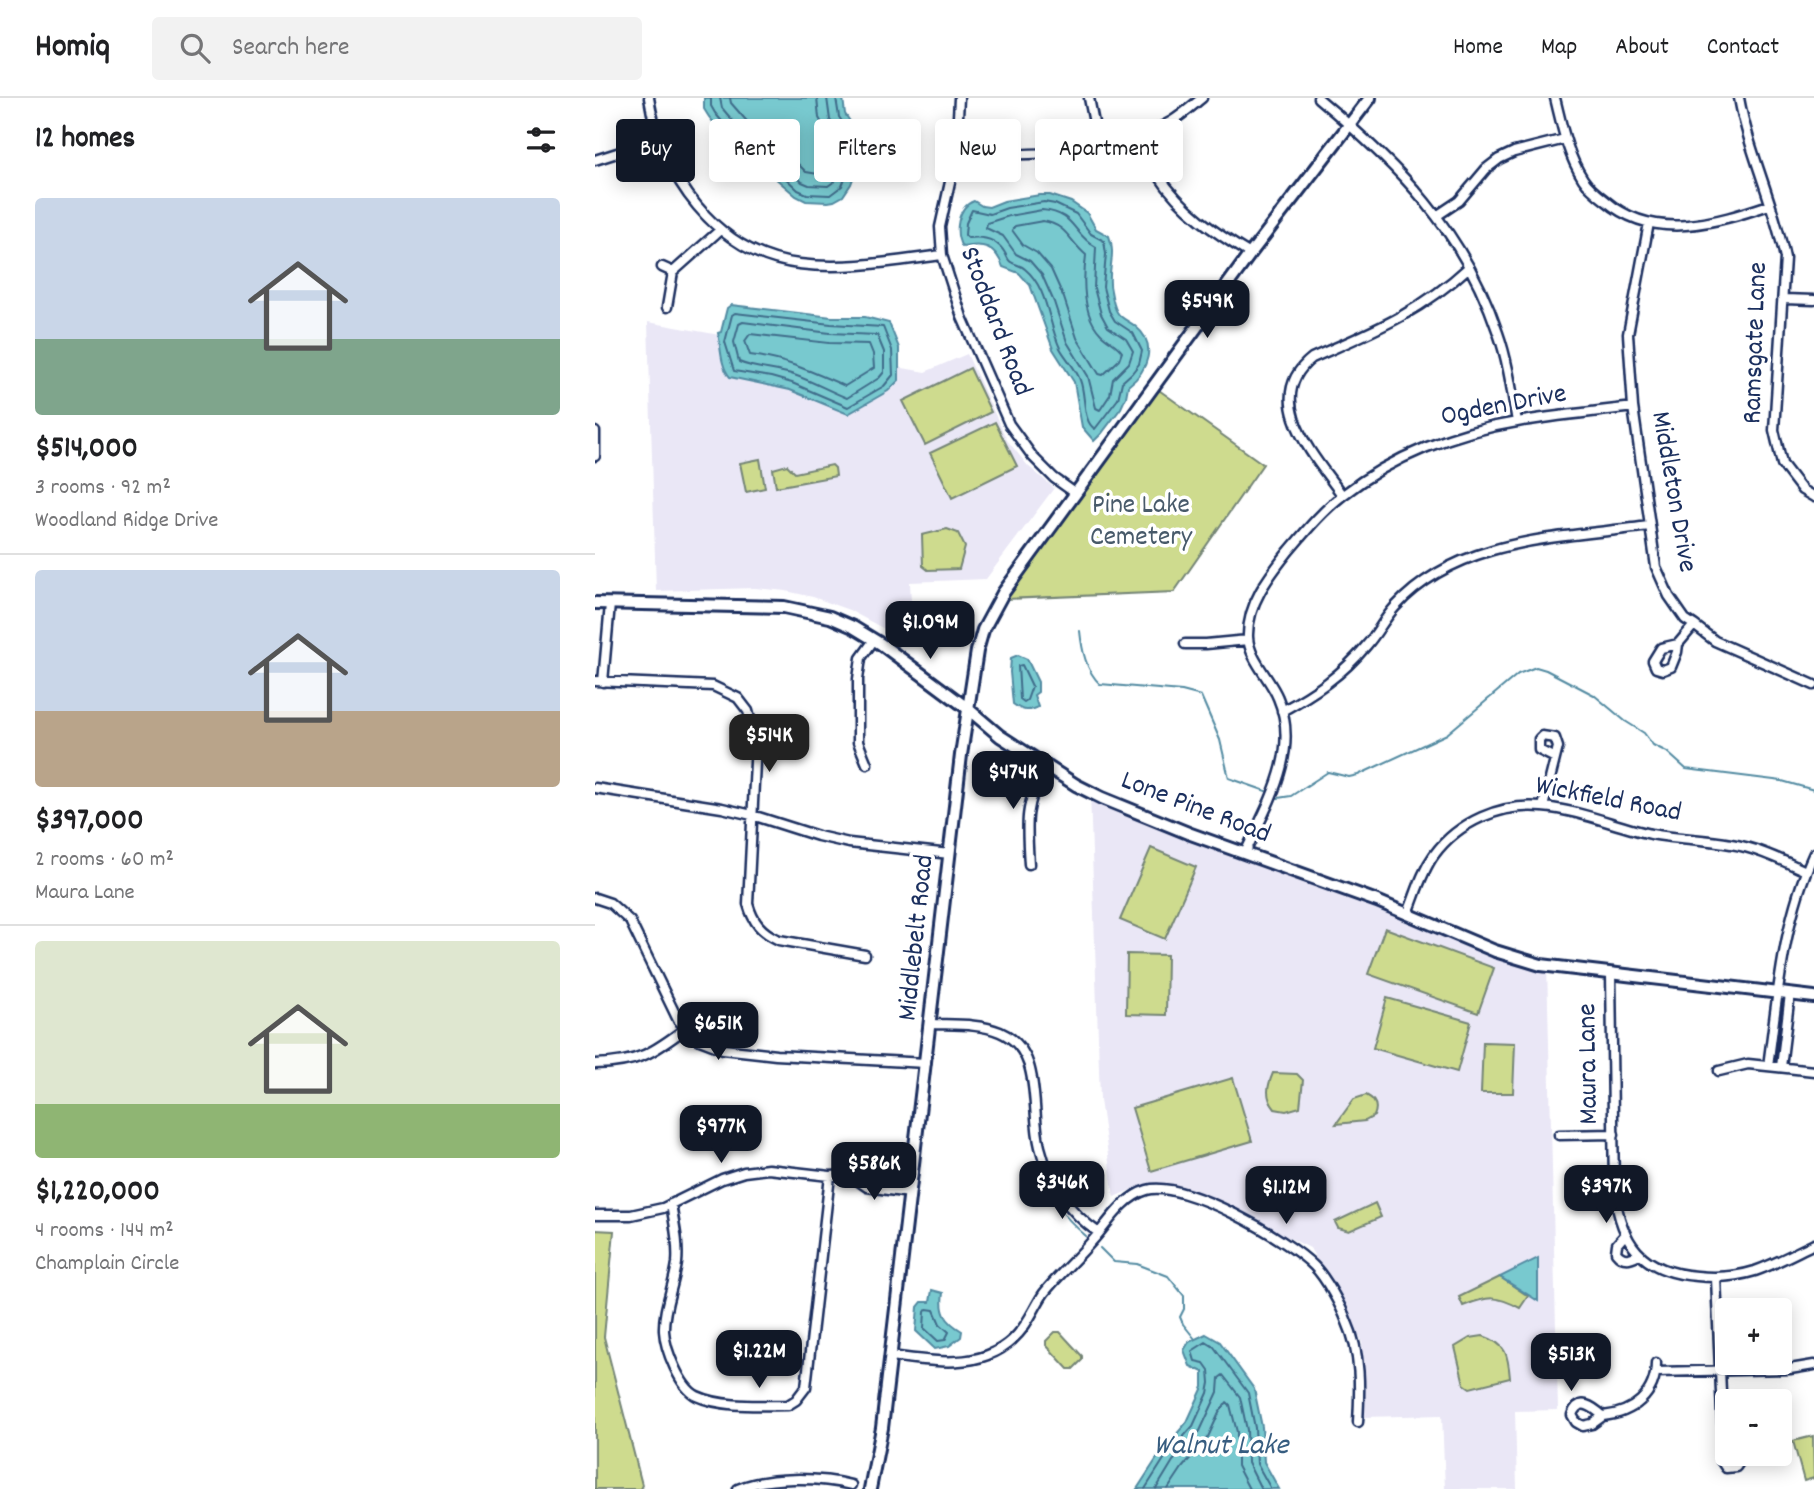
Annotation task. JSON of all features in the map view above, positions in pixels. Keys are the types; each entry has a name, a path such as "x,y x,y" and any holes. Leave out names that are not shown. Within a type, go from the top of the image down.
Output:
{"street":[{"path":"649,98 654,119"},
{"name":"Stoddard Road","path":"957,119 958,98"},
{"path":"1089,98 1093,119"},
{"path":"1174,119 1202,98"},
{"path":"1318,98 1405,176 1438,215 1469,267 1499,333 1517,422"},
{"name":"Middlebelt Road","path":"870,1489 882,1428 967,708 977,651 993,608 1250,254 1370,98"},
{"path":"1555,98 1565,139 1584,181 1616,210 1649,223 1690,226 1721,222 1769,205"},
{"name":"Ramsgate Lane","path":"1739,98 1745,130 1781,238 1785,258 1775,430 1782,464 1802,490 1814,497"},
{"path":"1438,215 1459,201 1486,169 1499,159 1514,152 1565,139"},
{"path":"595,160 616,153"},
{"path":"679,182 720,230 759,252 796,264 842,266 942,255"},
{"name":"Stoddard Road","path":"950,182 940,227 942,255 962,317 1009,424 1033,457 1054,478 1075,493"},
{"path":"1163,182 1187,209 1250,254"},
{"name":"Middleton Drive","path":"1649,223 1628,334 1633,407 1656,567 1669,596 1685,619 1715,641 1814,685"},
{"path":"667,307 673,272 720,230"},
{"path":"662,267 673,272"},
{"path":"1342,495 1306,444 1293,418 1291,391 1294,376 1311,358 1418,308 1446,289 1469,267"},
{"path":"1784,299 1814,300"},
{"name":"Ogden Drive","path":"1248,640 1254,603 1307,529 1342,495 1384,468 1454,437 1517,422 1633,407"},
{"path":"595,433 595,456"},
{"path":"1282,711 1317,693 1343,672 1395,607 1420,586 1450,567 1483,552 1530,540 1649,526"},
{"name":"Lone Pine Road","path":"595,603 784,607 830,617 874,640 1044,766 1102,798 1408,913 1514,957 1541,965 1814,997"},
{"path":"610,604 599,682 713,687 738,698 748,711 755,742 748,904 754,921 768,935 792,943 865,955"},
{"path":"1678,643 1694,625"},
{"path":"867,764 858,742 858,679 861,658 874,640"},
{"path":"1185,644 1206,645 1248,640 1259,666 1278,697 1285,719 1286,753 1273,791 1245,853"},
{"path":"1543,807 1555,758"},
{"path":"1029,864 1026,819 1031,793 1044,766"},
{"path":"595,788 709,805 849,842 950,854"},
{"name":"Wickfield Road","path":"1408,913 1435,853 1454,834 1495,811 1543,807 1668,838 1731,844 1766,853 1806,871"},
{"path":"1781,1067 1784,994 1793,908 1814,853"},
{"path":"595,898 610,903 630,921 678,1020 697,1039 723,1049 776,1055 926,1063"},
{"name":"Maura Lane","path":"1611,974 1614,1190 1617,1212 1625,1235 1639,1254 1660,1269 1681,1275 1716,1278 1756,1270 1814,1244"},
{"path":"1768,1066 1784,994"},
{"path":"931,1024 974,1026 998,1031 1017,1044 1031,1072 1036,1129 1055,1185 1068,1207 1099,1233"},
{"path":"595,1064 615,1063 652,1053 686,1028"},
{"path":"1719,1071 1748,1064 1814,1071"},
{"path":"1559,1135 1613,1133"},
{"path":"595,1215 631,1214 671,1204 744,1172 768,1169 830,1176 866,1174 912,1179"},
{"path":"671,1204 677,1262 664,1331 667,1349 677,1371 695,1395 724,1402 787,1405 796,1400 806,1387 830,1176"},
{"path":"851,1176 867,1187 910,1193"},
{"path":"890,1356 954,1362 983,1356 1009,1345 1024,1327 1043,1295 1135,1195 1146,1190 1167,1189 1190,1195 1277,1237 1303,1255 1317,1269 1346,1318 1355,1341 1358,1422"},
{"path":"1625,1235 1617,1244 1616,1252 1619,1257 1626,1259 1639,1254"},
{"path":"1716,1278 1717,1298"},
{"path":"1792,1369 1814,1365"},
{"path":"1604,1416 1620,1414 1636,1406 1653,1385 1656,1368 1715,1371"},
{"path":"738,1489 747,1485 791,1480 835,1481 851,1485"}],"shaded area":[{"path":"648,322 925,372 967,354 1007,440 1028,466 1054,488 986,579 910,582 911,602 890,632 849,610 786,591 755,588 656,591"},
{"path":"1090,791 1376,904 1547,964 1558,1410 1515,1411 1517,1489 1445,1489 1442,1415 1364,1417 1362,1341 1310,1248 1183,1186 1142,1185 1114,1197 1100,1100"}],"green space":[{"path":"970,368 991,412 925,445 903,401"},
{"name":"Pine Lake Cemetery","path":"1156,388 1263,464 1174,592 1005,599"},
{"path":"995,422 1017,466 952,498 930,453"},
{"path":"760,459 765,488 746,492 740,463"},
{"path":"787,465 795,473 832,465 836,476 776,487 773,469"},
{"path":"947,529 958,533 965,547 959,569 928,570 923,566 922,535"},
{"path":"1151,848 1196,867 1165,939 1120,920"},
{"path":"1385,928 1494,968 1478,1013 1368,974"},
{"path":"1127,954 1167,955 1166,1015 1126,1014"},
{"path":"1387,998 1471,1022 1457,1072 1373,1048"},
{"path":"1483,1042 1515,1043 1513,1093 1481,1093"},
{"path":"1273,1073 1297,1074 1303,1080 1300,1107 1286,1111 1275,1109 1268,1092"},
{"path":"1233,1078 1252,1141 1151,1171 1132,1108"},
{"path":"1366,1095 1375,1104 1374,1116 1365,1121 1336,1124 1354,1099"},
{"path":"1375,1203 1381,1217 1349,1231 1338,1228 1335,1222"},
{"path":"595,1230 614,1231 604,1337 642,1485 640,1489 595,1489"},
{"path":"1500,1277 1528,1296 1520,1308 1492,1298 1463,1306 1459,1297"},
{"path":"1055,1332 1060,1332 1082,1356 1082,1360 1073,1369 1068,1369 1046,1345 1046,1341"},
{"path":"1483,1336 1497,1343 1505,1351 1510,1378 1470,1388 1464,1384 1455,1347 1470,1338"},
{"path":"1813,1436 1814,1478 1804,1481 1793,1441"}],"water":[{"path":"704,98 843,98 848,119 814,119 814,182 852,182 851,184 843,196 834,201 806,201 796,196 780,182 800,182 800,119 711,119 704,109"},
{"path":"1050,195 1071,202 1087,213 1096,229 1109,236 1112,250 1110,284 1115,307 1121,316 1142,333 1148,349 1145,365 1128,386 1121,408 1094,441 1082,427 1074,382 1053,349 1030,285 1019,273 1003,267 996,254 987,247 962,247 958,235 961,214 968,204 974,201 989,207 1004,201"},
{"path":"731,305 832,317 865,317 889,323 899,348 899,380 888,391 848,414 790,390 730,377 723,362 718,333 721,332 727,308"},
{"path":"1018,655 1027,659 1038,682 1038,692 1034,695 1038,707 1031,710 1013,704 1011,658"},
{"path":"1538,1258 1538,1301 1500,1277"},
{"path":"932,1290 943,1293 942,1306 945,1315 951,1324 962,1331 961,1337 949,1346 935,1349 916,1331 918,1307 922,1302 930,1302"},
{"name":"Walnut Lake","path":"1206,1334 1220,1342 1254,1389 1262,1427 1264,1462 1279,1489 1137,1489 1161,1452 1187,1422 1203,1387 1203,1372 1190,1366 1184,1350 1189,1342"}],"waterway":[{"path":"1080,631 1088,667 1100,684 1182,691 1201,696 1220,740 1229,778 1266,791"},
{"path":"1278,798 1291,796 1328,772 1349,777 1358,775 1447,734 1518,674 1536,667 1594,695 1686,769 1782,781 1814,790"},
{"path":"1037,1168 1057,1205 1086,1236"},
{"path":"1100,1248 1114,1262 1137,1264 1168,1276 1184,1296 1184,1309 1180,1317 1195,1339"}]}
